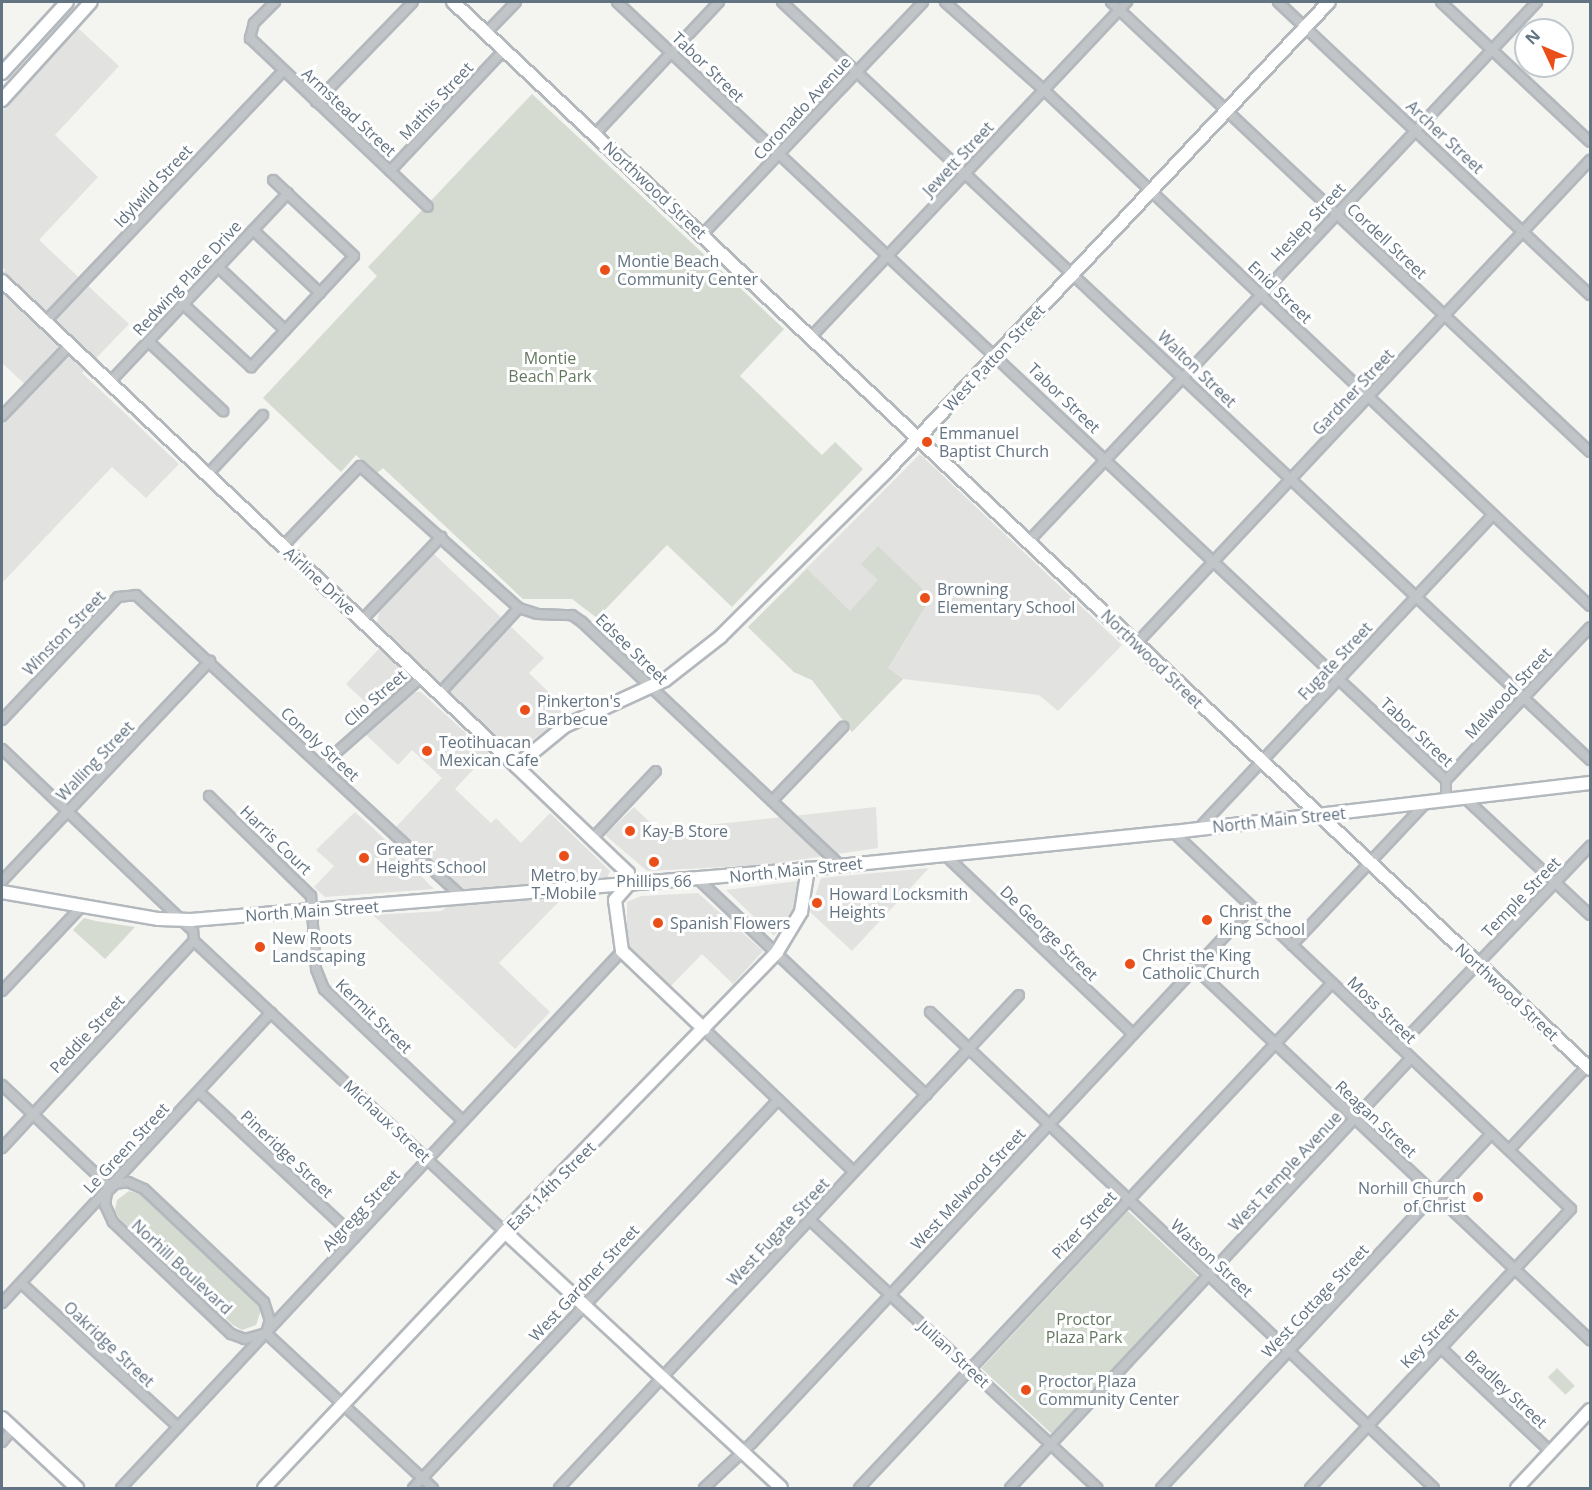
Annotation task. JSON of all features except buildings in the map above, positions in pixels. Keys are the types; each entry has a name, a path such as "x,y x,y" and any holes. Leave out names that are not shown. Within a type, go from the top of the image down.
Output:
{"street":[{"path":"74,18 73,6 77,2"},
{"path":"2,100 74,18 91,2"},
{"name":"Armstead Street","path":"275,2 254,23 250,38 428,207"},
{"path":"316,102 413,2"},
{"name":"Northwood Street","path":"453,2 811,337 1260,763 1589,1066"},
{"path":"486,33 516,2"},
{"name":"Tabor Street","path":"617,2 779,155 997,355 1213,562 1446,780 1446,801"},
{"path":"595,134 719,2"},
{"name":"Walton Street","path":"782,2 1074,272 1290,480 1590,760"},
{"name":"Coronado Avenue","path":"702,235 923,2"},
{"name":"Enid Street","path":"945,2 1044,90 1590,606"},
{"name":"Cordell Street","path":"1111,2 1590,452"},
{"name":"Jewett Street","path":"811,337 1127,2"},
{"name":"Archer Street","path":"1278,2 1590,295"},
{"name":"West Patton Street","path":"516,765 565,726 650,687 688,665 720,637 918,439 1329,2"},
{"path":"1441,2 1590,142"},
{"name":"Heslep Street","path":"1028,542 1491,48 1537,2"},
{"path":"29,68 41,45 65,19 65,3"},
{"path":"2,73 65,3"},
{"name":"Mathis Street","path":"390,171 504,50"},
{"name":"Idylwild Street","path":"45,322 283,71"},
{"name":"Gardner Street","path":"1136,644 1590,160"},
{"path":"183,304 251,367 354,256 273,180"},
{"name":"Redwing Place Drive","path":"109,382 288,193"},
{"path":"253,230 320,293"},
{"path":"218,267 285,330"},
{"name":"Airline Drive","path":"2,281 628,873 628,885"},
{"path":"148,341 223,411"},
{"path":"2,416 70,345"},
{"path":"207,475 263,415"},
{"path":"283,546 360,466 519,608 440,693"},
{"name":"Fugate Street","path":"1199,828 1493,515"},
{"path":"362,620 441,537"},
{"name":"Winston Street","path":"2,720 118,597 136,595 155,610"},
{"name":"Edsee Street","path":"519,608 577,618 840,865"},
{"name":"Conoly Street","path":"155,610 464,899"},
{"name":"Melwood Street","path":"1446,780 1590,627"},
{"name":"Walling Street","path":"2,881 210,661"},
{"name":"Clio Street","path":"321,766 422,677"},
{"path":"772,801 843,728"},
{"name":"Michaux Street","path":"2,748 193,931 194,941 781,1488"},
{"path":"592,839 656,771"},
{"name":"North Main Street","path":"2,892 182,921 699,880 1173,832 1590,783"},
{"name":"Harris Court","path":"209,796 308,892 310,911"},
{"path":"1465,798 1590,915"},
{"path":"1292,945 1425,804"},
{"name":"Moss Street","path":"1173,832 1571,1209"},
{"name":"Temple Street","path":"1400,1046 1590,846"},
{"name":"De George Street","path":"944,854 1133,1034"},
{"name":"East 14th Street","path":"264,1488 505,1232 777,952 801,912 808,869"},
{"path":"699,880 926,1095"},
{"path":"628,885 615,900 622,951 854,1173"},
{"path":"2,991 82,906"},
{"name":"West Melwood Street","path":"704,1488 890,1295 1252,907"},
{"name":"Kermit Street","path":"310,911 316,969 324,989 462,1120"},
{"name":"Peddie Street","path":"2,1148 194,941"},
{"name":"Algregg Street","path":"121,1488 622,951"},
{"name":"Reagan Street","path":"1195,968 1590,1340"},
{"name":"Pizer Street","path":"859,1488 1332,983"},
{"name":"West Fugate Street","path":"559,1488 1019,995"},
{"name":"Watson Street","path":"930,1012 1434,1488"},
{"name":"Le Green Street","path":"2,1303 271,1013"},
{"name":"West Temple Avenue","path":"1010,1488 1411,1058"},
{"path":"1509,1150 1589,1066"},
{"path":"2,1085 110,1187"},
{"name":"Pineridge Street","path":"199,1092 355,1237"},
{"name":"West Gardner Street","path":"413,1488 778,1100"},
{"name":"West Cottage Street","path":"1161,1488 1491,1134"},
{"name":"Norhill Boulevard","path":"128,1182 144,1189 264,1302 270,1320 266,1333 245,1339 231,1334 113,1222 105,1205 110,1187 128,1182"},
{"name":"Key Street","path":"1310,1488 1571,1209"},
{"name":"Julian Street","path":"810,1220 1096,1488"},
{"name":"Oakridge Street","path":"21,1282 178,1427"},
{"path":"266,1333 433,1488"},
{"name":"Bradley Street","path":"1441,1348 1551,1452"},
{"path":"1517,1488 1590,1410"},
{"path":"2,1418 77,1488"},
{"path":"2,1442 13,1429"}],"shaded area":[{"path":"78,28 119,66 55,135 98,177 39,240 129,324 82,373 179,464 146,498 112,467 2,583 2,419 30,389 2,363 2,274 5,270 2,267 2,99 8,105"},
{"name":"Browning Elementary School","path":"920,454 1122,645 1058,711 1039,695 903,679 852,732 812,680 794,672 748,627"},
{"path":"433,553 544,658 529,673 570,713 520,749 501,740 455,789 491,823 496,818 521,843 550,813 610,871 607,878 580,880 499,963 550,1012 515,1049 373,915 442,911 460,891 394,829 442,778 412,750 398,765 363,732 416,692 421,692 468,735 481,722 424,668 375,711 346,684 390,637 377,623 379,612"},
{"path":"634,807 664,836 675,824 682,831 691,823 697,832 708,825 876,807 878,848 763,865 647,871 605,835"},
{"name":"Greater Heights School","path":"355,812 434,889 325,897 314,887 334,866 316,850"},
{"path":"929,868 852,951 810,912 821,878"},
{"path":"798,881 794,907 774,936 726,890"},
{"path":"698,893 763,951 733,984 702,954 669,988 627,947 627,902 641,896"}],"green space":[{"name":"Montie Beach Park","path":"532,94 784,329 740,376 822,455 835,442 863,469 732,607 667,545 597,618 572,599 523,599 383,468 376,474 356,455 341,472 263,398 377,276 368,267"},
{"path":"878,546 931,597 888,668 903,679 852,732 812,680 794,672 748,627 807,569 850,611 878,580 861,564"},
{"path":"84,918 135,927 105,959 73,930"},
{"path":"129,1191 143,1195 256,1301 261,1310 256,1325 242,1330 233,1325 120,1219 115,1210 117,1200"},
{"name":"Proctor Plaza Park","path":"1128,1211 1198,1276 1052,1434 981,1368"},
{"path":"1557,1368 1575,1386 1565,1395 1548,1377"}],"place":[{"name":"Montie Beach Community Center","path":"605,270"},
{"name":"Emmanuel Baptist Church","path":"927,442"},
{"name":"Browning Elementary School","path":"925,598"},
{"name":"Pinkerton's Barbecue","path":"525,710"},
{"name":"Teotihuacan Mexican Cafe","path":"427,751"},
{"name":"Kay-B Store","path":"630,831"},
{"name":"Metro by T-Mobile","path":"564,856"},
{"name":"Greater Heights School","path":"364,858"},
{"name":"Phillips 66","path":"654,862"},
{"name":"Howard Locksmith Heights","path":"817,903"},
{"name":"Christ the King School","path":"1207,920"},
{"name":"Spanish Flowers","path":"658,923"},
{"name":"New Roots Landscaping","path":"260,947"},
{"name":"Christ the King Catholic Church","path":"1130,964"},
{"name":"Norhill Church of Christ","path":"1478,1197"},
{"name":"Proctor Plaza Community Center","path":"1026,1390"}]}
